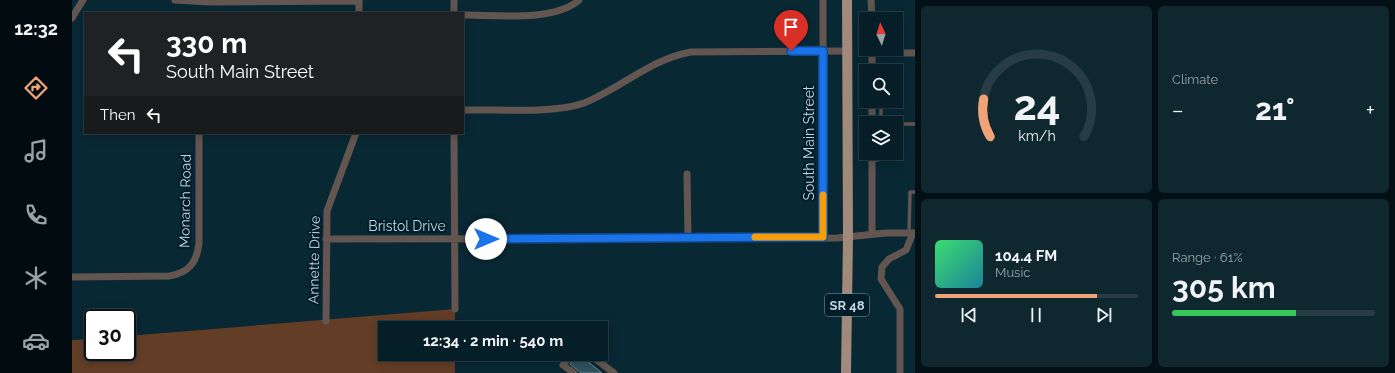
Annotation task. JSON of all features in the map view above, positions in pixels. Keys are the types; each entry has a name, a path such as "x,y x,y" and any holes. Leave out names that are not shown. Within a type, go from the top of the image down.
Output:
{"main road":[{"name":"SR 48","path":"846,373 848,237 847,0"}],"street":[{"path":"72,18 83,0"},
{"path":"174,0 208,2 359,1 359,12"},
{"path":"454,0 454,12"},
{"path":"464,15 553,14 570,7 580,0"},
{"name":"South Main Street","path":"823,0 823,237"},
{"path":"872,0 872,12"},
{"path":"464,110 568,107 591,100 668,58 685,53 848,51"},
{"path":"903,52 915,52"},
{"name":"Monarch Road","path":"72,277 169,276 183,273 193,264 198,253 199,243 199,134"},
{"name":"Annette Drive","path":"326,320 326,224 329,202 356,134"},
{"path":"454,134 455,309"},
{"path":"872,161 872,234"},
{"path":"688,174 688,238"},
{"name":"Bristol Drive","path":"326,239 848,237 872,234 912,234"},
{"path":"900,373 900,309 881,279 882,267 889,259 906,250 912,234"},
{"path":"566,361 563,365 574,373"},
{"path":"598,361 614,373"}],"lane":[{"path":"903,124 915,124"},
{"path":"872,161 877,160"},
{"path":"912,234 909,213 910,192 915,192"},
{"path":"909,213 915,213"}],"shaded area":[{"path":"455,309 455,321 378,321 378,361 455,361 455,373 72,373 72,340 84,339 84,361 136,361 136,335"}],"building":[{"path":"572,361 587,361 602,373 581,373 570,364"}],"slow traffic":[{"path":"755,237 823,237 823,195"}],"route":[{"path":"486,239 823,237 823,51 791,51"}]}
